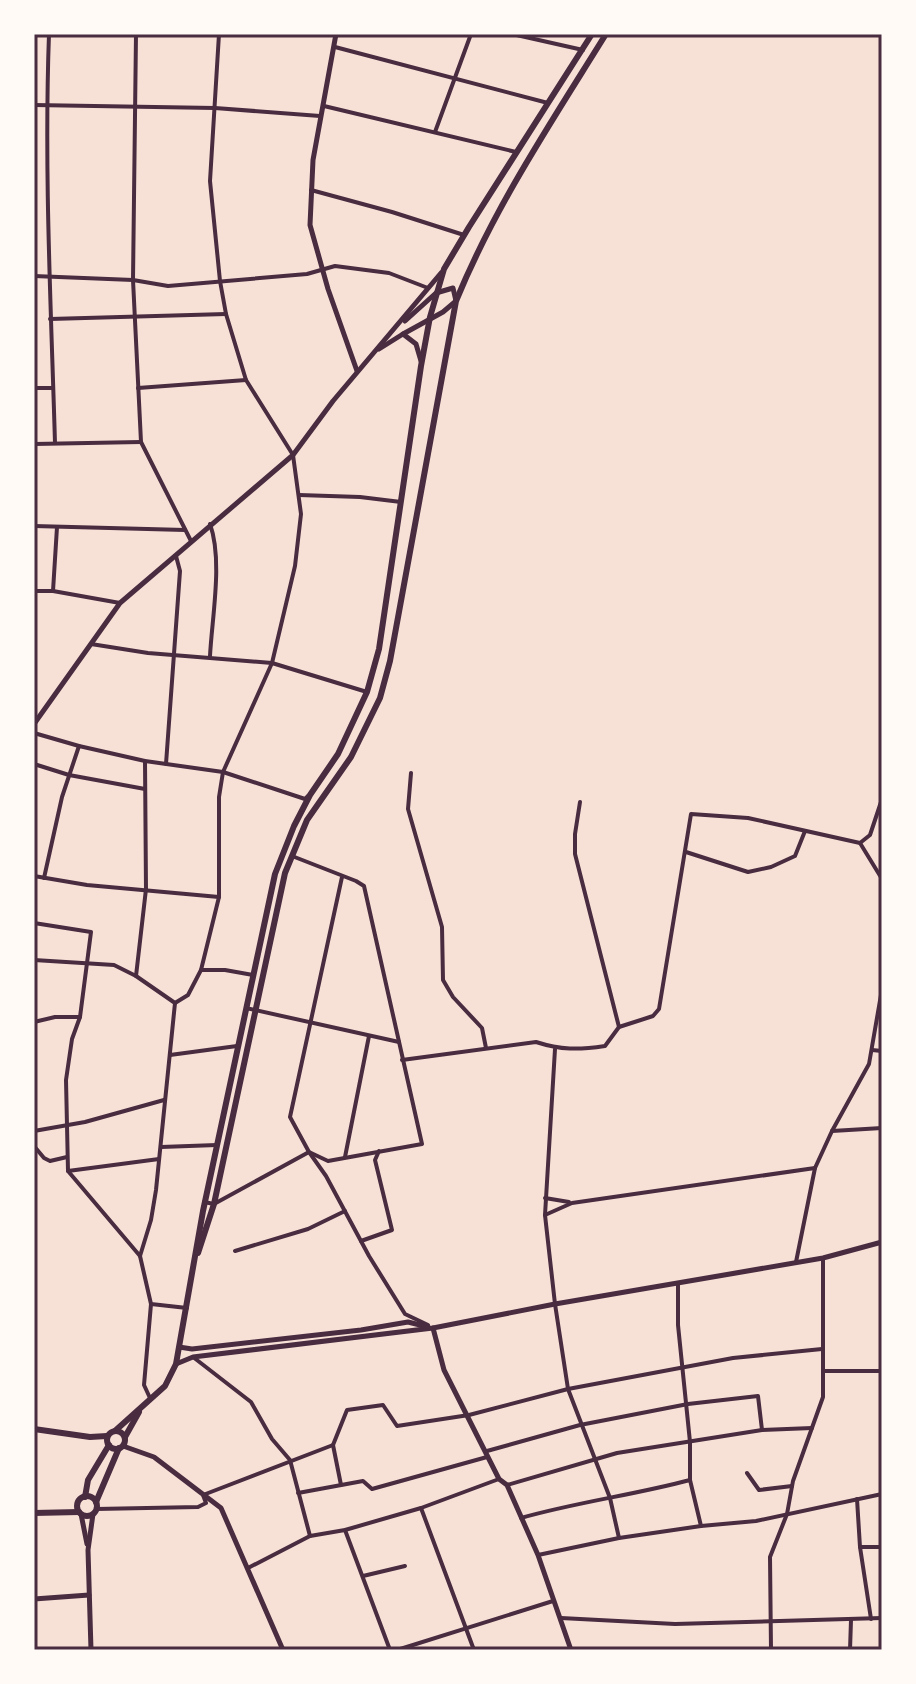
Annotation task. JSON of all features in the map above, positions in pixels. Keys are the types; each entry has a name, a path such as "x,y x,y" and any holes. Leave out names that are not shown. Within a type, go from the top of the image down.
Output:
{"main road":[{"path":"34,1513 80,1513 95,1508 125,1437 141,1409 165,1386 176,1364 204,1202 282,854 310,795 338,754 367,692 379,649 433,291 464,235 592,34"},
{"path":"191,1275 214,1204 291,856 307,820 351,757 380,698 390,661 456,301 476,253 513,186 606,34"},
{"path":"34,1429 107,1436 141,1409"},
{"path":"116,1430 125,1437"},
{"path":"80,1513 78,1503 85,1497 88,1480 109,1445 107,1436"},
{"path":"109,1445 121,1447"},
{"path":"85,1497 91,1497 95,1508"}],"street":[{"path":"49,34 46,106 47,275 55,443"},
{"path":"136,34 133,280 141,442 191,541"},
{"path":"175,1003 188,995 201,970 219,897 219,797 223,772 272,663 295,566 301,514 293,455 246,380 226,314 220,281 210,181 219,34"},
{"path":"336,34 320,116 310,225 357,372"},
{"path":"435,132 471,34"},
{"path":"512,34 583,50"},
{"path":"335,47 548,103"},
{"path":"34,105 215,108 320,116"},
{"path":"323,106 516,152"},
{"path":"311,190 464,235"},
{"path":"34,276 133,280 168,286 271,279 335,266 389,273 433,291 453,288 456,301 443,312 372,354"},
{"path":"34,724 120,603 293,455 372,354 433,291"},
{"path":"50,319 226,314"},
{"path":"403,334 416,344 421,366"},
{"path":"138,388 246,380"},
{"path":"34,388 53,388"},
{"path":"34,444 141,442"},
{"path":"299,495 360,497 402,503"},
{"path":"210,524 214,535 215,565 210,656"},
{"path":"34,526 185,530"},
{"path":"53,591 57,527"},
{"path":"166,764 180,571 175,555"},
{"path":"34,591 53,591 120,603"},
{"path":"91,644 272,663 367,692"},
{"path":"34,733 145,761 223,772 305,799 310,795"},
{"path":"44,878 54,825 79,746"},
{"path":"136,976 146,889 145,761"},
{"path":"34,764 69,775 145,789"},
{"path":"411,773 408,809 442,927 443,980 453,997 482,1028 486,1048"},
{"path":"580,802 575,854 619,1027"},
{"path":"860,843 870,835 882,802"},
{"path":"402,1060 536,1042 555,1049 605,1046 619,1027 653,1016 659,1009 691,814 748,818 860,843 882,879"},
{"path":"686,852 748,872 771,867 795,856 805,831"},
{"path":"282,854 364,886 422,1144 328,1161 309,1152"},
{"path":"34,876 87,885 219,897"},
{"path":"342,877 290,1117 405,1314 433,1328 444,1370 499,1479 507,1485 538,1555 571,1650"},
{"path":"34,923 91,932 89,965 66,1080 68,1171 140,1256 151,1304 144,1385 150,1398"},
{"path":"34,960 114,965 175,1003"},
{"path":"201,970 253,975"},
{"path":"796,1262 815,1168 869,1064 882,989"},
{"path":"140,1256 151,1220 175,1003"},
{"path":"246,1008 399,1042"},
{"path":"34,1022 55,1017 80,1017"},
{"path":"345,1157 369,1036"},
{"path":"170,1055 237,1046"},
{"path":"555,1049 545,1198 555,1304 568,1389 610,1498 619,1538"},
{"path":"872,1050 882,1051"},
{"path":"34,1131 165,1100"},
{"path":"832,1131 882,1128"},
{"path":"161,1147 217,1145"},
{"path":"34,1146 50,1161 67,1157"},
{"path":"361,1241 392,1230 375,1160 379,1151"},
{"path":"204,1202 214,1204 309,1152"},
{"path":"68,1171 159,1159"},
{"path":"326,1176 328,1161"},
{"path":"545,1215 572,1203 815,1168"},
{"path":"545,1198 572,1203"},
{"path":"235,1251 308,1229 345,1211"},
{"path":"176,1364 193,1357 433,1328 823,1258 882,1242"},
{"path":"771,1650 770,1557 787,1514 792,1486 823,1397 823,1258"},
{"path":"678,1284 688,1404 690,1480 701,1526"},
{"path":"151,1304 187,1308"},
{"path":"179,1347 192,1349 408,1322 433,1328"},
{"path":"341,1485 333,1445 347,1410 383,1405 397,1426 469,1415 568,1389 733,1358 822,1349"},
{"path":"193,1357 251,1402 272,1439 290,1460 310,1536"},
{"path":"824,1371 882,1371"},
{"path":"298,1493 363,1481 372,1489 580,1425 688,1404 758,1396 762,1430"},
{"path":"507,1485 594,1458 762,1430 812,1428"},
{"path":"203,1495 333,1445"},
{"path":"121,1447 154,1457 221,1508 283,1650"},
{"path":"747,1473 759,1490 792,1486"},
{"path":"248,1568 310,1536 345,1530 421,1508 499,1479"},
{"path":"520,1519 566,1505 690,1480"},
{"path":"538,1555 619,1538 756,1521 882,1494"},
{"path":"91,1650 88,1550 95,1508 198,1507 206,1503 203,1495"},
{"path":"857,1499 860,1547 871,1619"},
{"path":"421,1508 474,1650"},
{"path":"80,1513 88,1550"},
{"path":"345,1530 390,1650"},
{"path":"860,1547 882,1547"},
{"path":"363,1576 405,1566"},
{"path":"34,1599 89,1595"},
{"path":"397,1650 553,1601"},
{"path":"560,1618 675,1624 882,1618"},
{"path":"850,1650 851,1620"}]}
